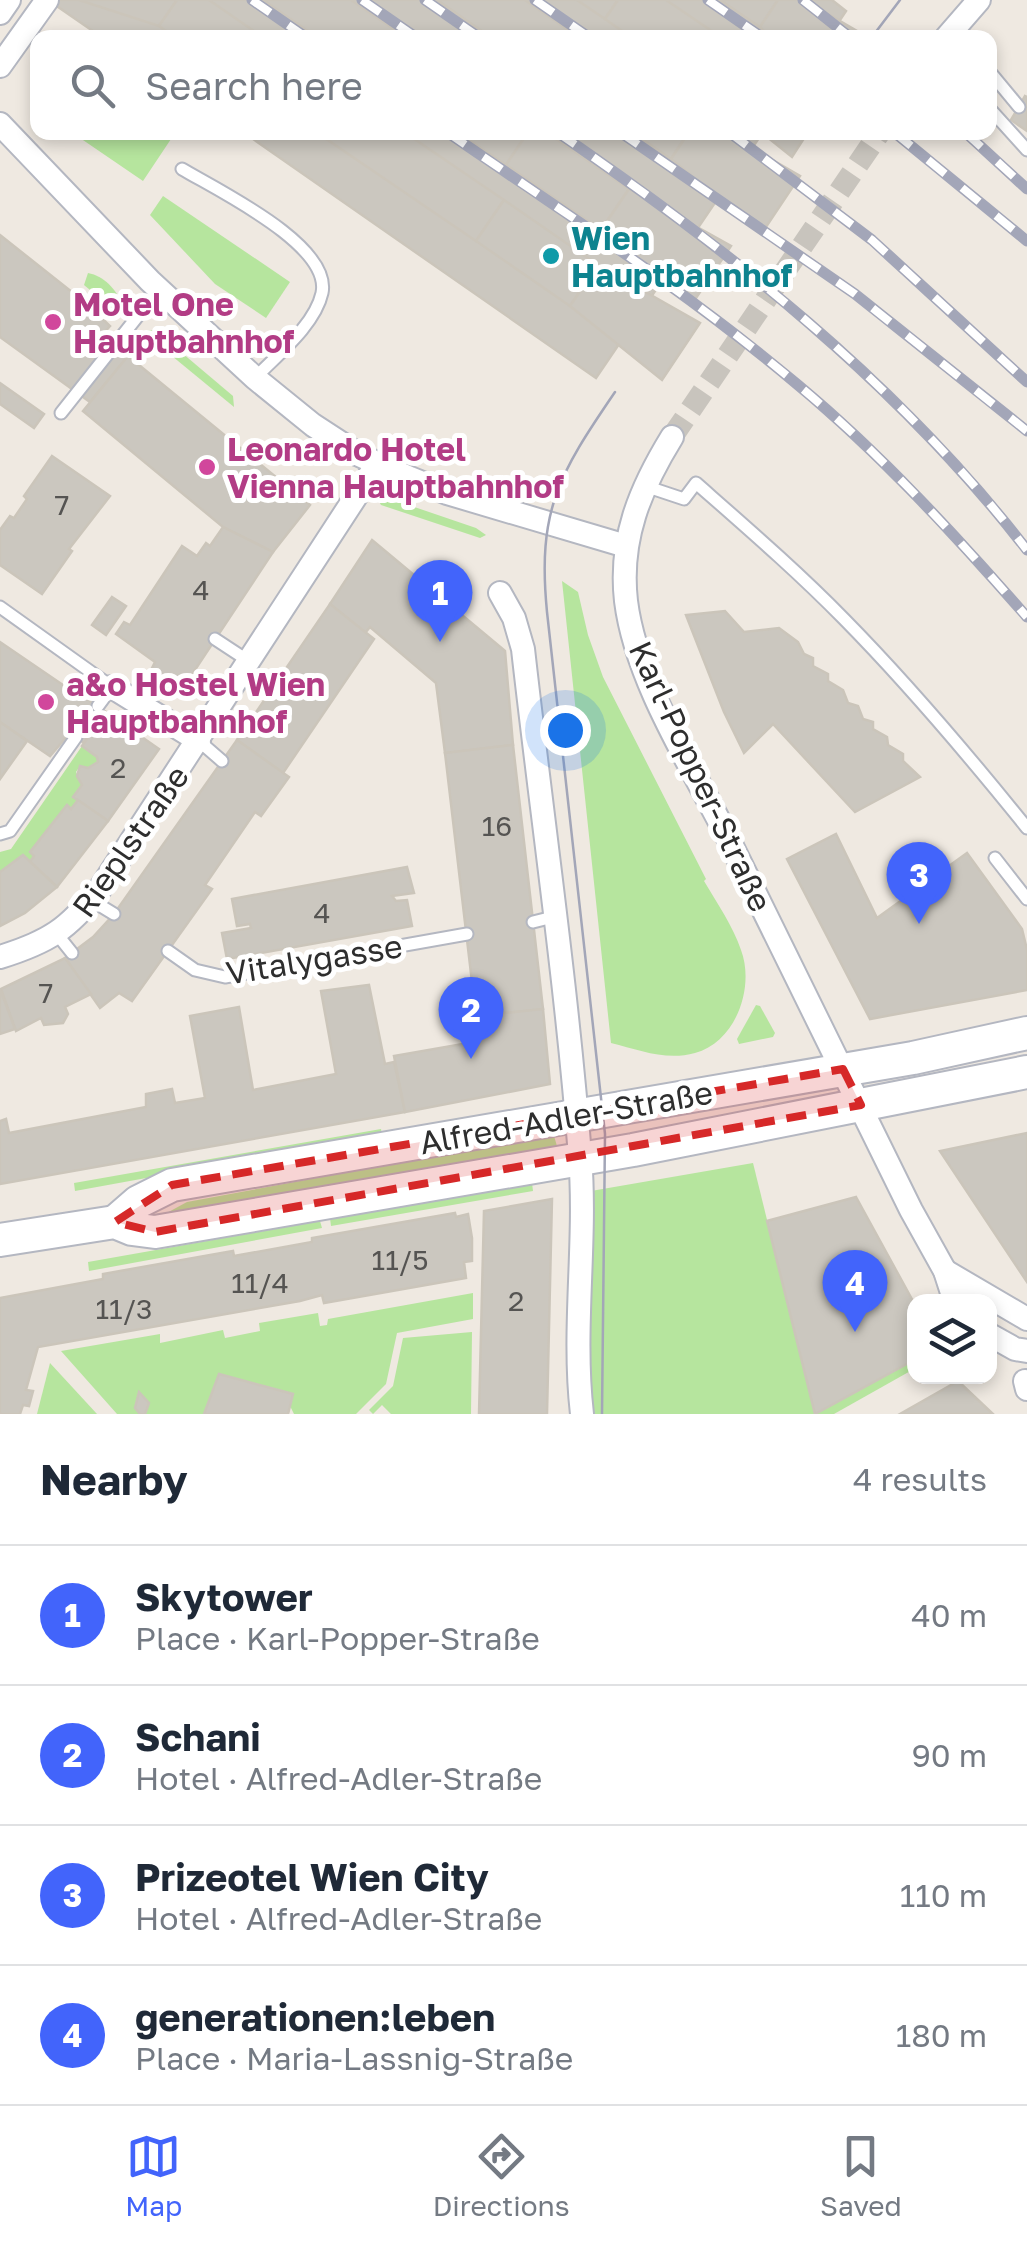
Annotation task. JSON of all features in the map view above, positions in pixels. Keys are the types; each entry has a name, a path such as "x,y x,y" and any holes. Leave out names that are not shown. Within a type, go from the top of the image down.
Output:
{"street":[{"path":"0,14 9,0"},
{"path":"0,66 47,0"},
{"path":"954,30 979,0"},
{"path":"0,124 163,293 255,378 313,425 377,464 448,493 626,546"},
{"name":"Karl-Popper-Straße","path":"672,437 644,485 626,546 626,601 636,648 911,1210 945,1271 952,1294"},
{"name":"Rieplstraße","path":"0,957 24,950 70,926 91,900 199,741 377,464"},
{"path":"500,593 514,618 524,649 543,920 576,1114 580,1159 578,1358 582,1414"},
{"path":"105,697 199,741"},
{"name":"Alfred-Adler-Straße","path":"0,1240 115,1222 138,1202 172,1185 912,1058 1027,1033"},
{"name":"Alfred-Adler-Straße","path":"115,1222 132,1230 155,1232 580,1159 1027,1072"},
{"path":"945,1271 1027,1320"},
{"path":"997,1339 1027,1351"}],"lane":[{"path":"997,81 1018,107"},
{"path":"997,118 1027,150"},
{"path":"182,168 285,234 306,250 321,273 322,294 312,313 255,378"},
{"path":"61,412 140,312 163,293"},
{"path":"644,485 684,499 696,482 762,540 844,618 1027,828"},
{"path":"0,607 105,697"},
{"path":"215,640 250,662"},
{"path":"0,834 10,831 76,737"},
{"path":"199,741 222,761"},
{"path":"996,858 1027,898"},
{"path":"91,900 114,914"},
{"path":"56,933 72,953"},
{"name":"Vitalygasse","path":"168,952 195,970 225,977 467,934"}],"highlighted area":[{"path":"843,1069 861,1105 155,1232 115,1222 172,1185"}],"green space":[{"path":"83,140 170,140 143,181"},
{"path":"163,196 290,282 266,318 215,284 150,215"},
{"path":"88,273 113,288 122,304 118,313 84,285"},
{"path":"156,331 233,396 234,407 144,333"},
{"path":"377,498 388,498 476,528 486,535 480,538 381,505"},
{"path":"562,581 578,592 603,677 741,950 745,980 739,1011 721,1037 695,1053 663,1055 611,1043"},
{"path":"82,746 98,762 88,768 80,766 76,772 82,785 74,797 78,800 71,809 66,806 30,851 34,856 30,862 23,856 0,872 0,852 11,849"},
{"path":"756,1005 775,1033 773,1037 739,1044 737,1039"},
{"path":"381,1129 382,1135 75,1191 74,1183"},
{"path":"554,1136 557,1146 278,1198 163,1215 187,1202"},
{"path":"753,1163 815,1414 592,1414 586,1359 591,1191"},
{"path":"532,1183 533,1191 331,1226 330,1218"},
{"path":"320,1221 322,1228 89,1271 88,1262"},
{"path":"473,1293 473,1319 397,1333 386,1384 356,1414 294,1414 290,1406 292,1393 219,1374 204,1414 145,1414 149,1403 140,1393 135,1408 140,1414 117,1414 61,1351 160,1334 160,1343 223,1330 225,1338 260,1331 259,1323 318,1313 320,1326 327,1325 328,1319"},
{"path":"472,1332 471,1414 391,1414 382,1405 373,1414 369,1410 393,1386 403,1338"},
{"path":"50,1363 97,1414 37,1414"},
{"path":"907,1364 907,1373 834,1414 816,1414"}],"building":[{"path":"48,0 832,0 846,11 833,30 91,30"},
{"path":"79,0 177,0 159,26"},
{"path":"177,0 209,0 252,30 165,30 159,26"},
{"path":"263,0 351,0 395,30 306,30"},
{"path":"437,0 525,0 568,30 480,30"},
{"path":"577,0 618,0 605,19"},
{"path":"618,0 666,0 710,30 621,30 605,19"},
{"path":"720,0 778,0 760,27"},
{"path":"778,0 804,0 855,30 763,30 760,27"},
{"path":"1027,97 1027,131 1011,120"},
{"name":"Wien Hauptbahnhof","path":"254,140 758,140 596,378"},
{"path":"328,140 416,140 504,200 476,241"},
{"path":"469,140 523,140 506,165"},
{"path":"523,140 558,140 629,189 601,230 506,165"},
{"path":"644,140 684,140 671,159"},
{"path":"684,140 738,140 800,176 762,233 671,159"},
{"path":"771,140 803,140 792,157"},
{"path":"629,189 731,246 692,304 601,230"},
{"path":"504,200 598,265 570,306 476,241"},
{"name":"Motel One Hauptbahnhof","path":"0,235 87,304 110,326 102,335 128,356 90,402 0,337"},
{"path":"598,265 700,323 662,380 570,306"},
{"name":"Leonardo Hotel Vienna Hauptbahnhof","path":"128,356 310,505 273,552 223,527 83,411"},
{"path":"0,383 44,414 34,428 0,404"},
{"path":"52,456 110,496 69,549 72,551 42,594 0,565 0,530 10,516 14,518"},
{"path":"223,527 273,552 181,691 151,670 155,662 116,634 124,622 130,625 182,546 197,556 206,543 210,546"},
{"path":"372,540 505,651 513,745 445,753 436,683 370,627 365,633 330,604"},
{"path":"112,597 126,606 106,635 92,625"},
{"path":"330,604 374,639 283,773 237,740"},
{"path":"725,611 744,632 779,628 798,642 804,654 813,658 813,666 828,674 828,681 843,690 848,703 858,706 863,719 873,722 873,729 887,737 888,745 903,754 903,761 920,777 855,812 773,724 744,753 686,615"},
{"name":"a&o Hostel Wien Hauptbahnhof","path":"0,642 106,712 84,743 70,733 50,756 0,722"},
{"path":"106,712 159,749 108,821 73,797 82,785 77,776 80,766 88,768 98,762 82,746"},
{"path":"0,722 27,741 0,779"},
{"path":"237,740 289,777 261,816 255,812 205,885 212,889 132,1001 119,993 100,1008 65,958 93,937 114,914"},
{"path":"513,745 543,1009 476,1016 445,753"},
{"path":"78,800 108,821 57,887 30,862 34,856 30,852 67,805 71,809"},
{"path":"836,834 877,918 967,853 1022,929 1027,950 1027,990 870,1019 787,859"},
{"path":"23,855 57,887 25,913 0,926 0,872"},
{"path":"407,867 414,893 392,896 396,901 407,900 412,926 227,959 222,933 251,928 250,924 237,926 232,899"},
{"path":"65,958 91,994 65,1007 68,1014 63,1023 44,1025 41,1018 16,1031 1,989"},
{"path":"369,985 385,1064 394,1062 405,1112 0,1184 0,1121 6,1119 9,1133 146,1107 146,1094 172,1089 175,1103 205,1098 190,1016 239,1007 253,1090 336,1074 321,991"},
{"path":"0,989 15,1029 0,1034"},
{"path":"543,1009 550,1084 405,1112 394,1056 480,1041 476,1016"},
{"path":"1027,1133 1027,1282 940,1151"},
{"path":"856,1197 909,1294 907,1364 815,1414 767,1221"},
{"path":"552,1199 547,1414 479,1414 484,1211"},
{"path":"455,1213 456,1217 468,1214 472,1261 464,1262 466,1278 324,1303 322,1295 38,1347 26,1390 33,1391 29,1406 23,1405 20,1414 0,1414 0,1298 103,1279 103,1274 233,1251 234,1256"},
{"path":"219,1374 293,1394 288,1414 204,1414"},
{"path":"953,1384 961,1384 993,1414 900,1414"},
{"path":"139,1392 149,1403 145,1414 135,1408"}],"tunnel":[{"path":"672,437 875,140"}],"tram line":[{"path":"877,30 900,0"},
{"path":"602,1414 605,1134 545,577 549,519 556,494 579,447 615,392"}],"railway":[{"path":"252,0 295,30"},
{"path":"362,0 405,30"},
{"path":"425,0 468,30"},
{"path":"535,0 578,30"},
{"path":"708,0 751,30"},
{"path":"803,0 841,30"},
{"path":"459,140 670,286 798,385 917,496 1027,617"},
{"path":"569,140 686,224 809,323 924,431 1027,550"},
{"path":"632,140 855,294 1027,431"},
{"path":"740,140 872,240 1027,382"},
{"path":"904,140 1027,241"},
{"path":"974,140 1027,189"}],"place":[{"name":"Wien Hauptbahnhof","path":"551,256"},
{"name":"Motel One Hauptbahnhof","path":"53,322"},
{"name":"Leonardo Hotel Vienna Hauptbahnhof","path":"207,467"},
{"name":"Skytower","path":"440,642"},
{"name":"a&o Hostel Wien Hauptbahnhof","path":"46,702"},
{"name":"Prizeotel Wien City","path":"919,924"},
{"name":"Schani","path":"471,1059"},
{"name":"generationen:leben","path":"855,1332"}]}
